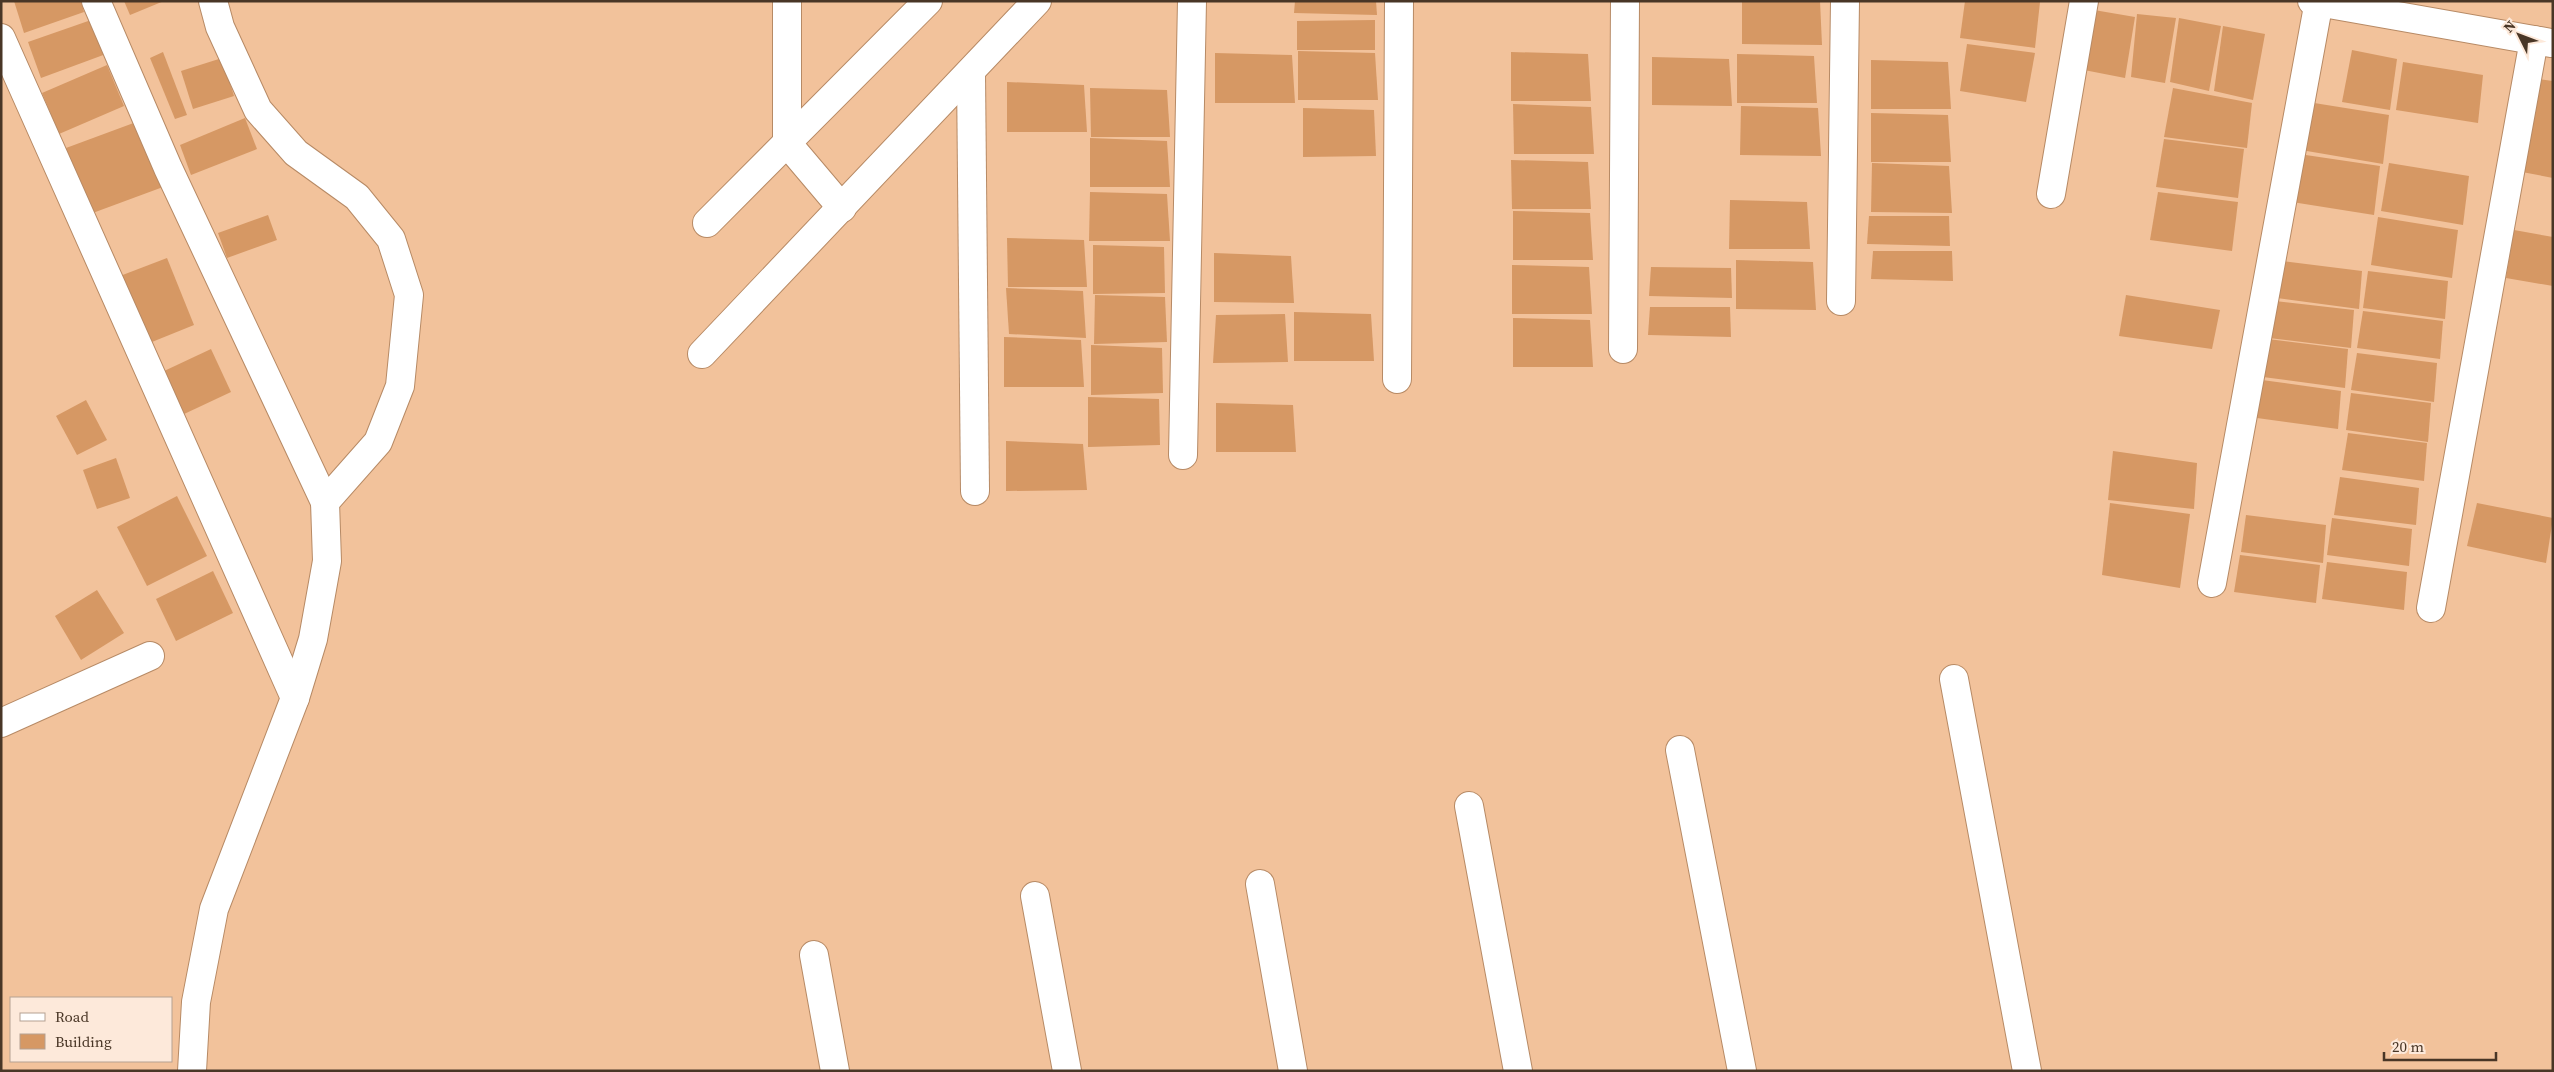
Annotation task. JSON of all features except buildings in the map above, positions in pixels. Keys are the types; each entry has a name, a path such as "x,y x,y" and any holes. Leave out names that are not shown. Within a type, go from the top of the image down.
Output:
{"street":[{"path":"96,1 168,168 325,502 327,561 313,639 295,698 214,909 196,1002 192,1071"},
{"path":"213,1 220,26 258,110 296,153 357,197 391,239 409,295 400,386 378,442 325,502"},
{"path":"787,1 787,143 842,208"},
{"path":"707,223 928,1"},
{"path":"702,354 971,73 1037,1"},
{"path":"1183,455 1192,1"},
{"path":"1397,379 1398,1"},
{"path":"1623,349 1625,1"},
{"path":"1841,301 1844,1"},
{"path":"2051,194 2084,1"},
{"path":"2212,583 2316,2 2544,41 2431,608"},
{"path":"1,38 295,698"},
{"path":"971,73 975,491"},
{"path":"1,723 150,656"},
{"path":"1954,679 2027,1071"},
{"path":"1680,750 1742,1071"},
{"path":"1469,806 1518,1071"},
{"path":"1260,884 1293,1071"},
{"path":"1036,896 1067,1071"},
{"path":"814,955 835,1071"}]}
